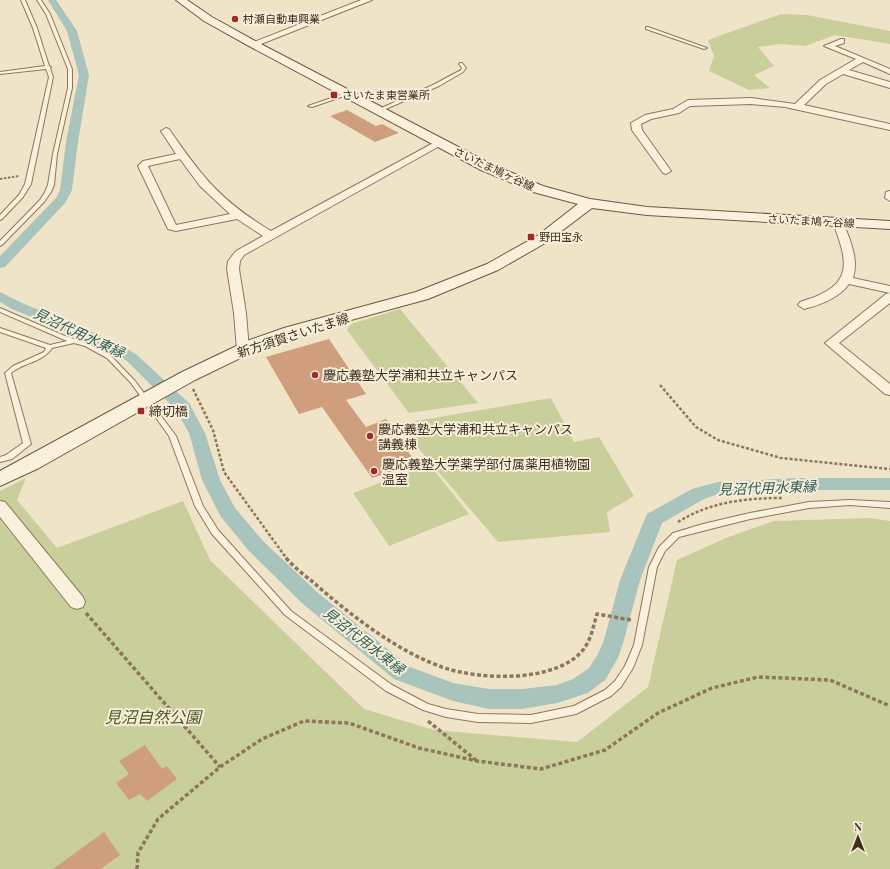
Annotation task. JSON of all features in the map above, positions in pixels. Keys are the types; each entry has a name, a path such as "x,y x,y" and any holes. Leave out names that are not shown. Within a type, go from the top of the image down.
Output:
{"main road":[{"name":"さいたま鳩ヶ谷線","path":"181,0 208,19 253,44 440,143 516,181 538,189 589,203 647,212 890,225"},
{"name":"新方須賀さいたま線","path":"0,479 57,451 149,398 186,385 243,350 293,332 404,301 474,276 530,246 589,203"}],"street":[{"path":"253,44 368,0"},
{"path":"841,41 828,46 863,59 890,72"},
{"path":"798,106 815,89 842,70 863,59"},
{"path":"842,70 890,85"},
{"path":"666,171 637,130 636,123 640,120 682,110 688,103 751,101 798,106 890,127"},
{"path":"166,130 182,156 216,196 237,214 271,236"},
{"path":"243,350 240,313 233,269 234,261 240,253 440,143"},
{"path":"182,156 146,163 143,166 172,227 176,228 231,218 237,214"},
{"path":"804,305 831,294 846,280 850,268 850,258 838,222"},
{"path":"846,280 890,290"},
{"path":"890,297 831,342 890,390"},
{"path":"0,506 77,602"}],"lane":[{"path":"0,218 21,196 32,174 50,77 49,67 23,0"},
{"path":"0,244 42,201 52,185 55,154 70,88 70,69 48,14 39,0"},
{"path":"647,28 705,48"},
{"path":"379,110 437,85 462,71 464,68 461,64"},
{"path":"0,73 49,67"},
{"path":"310,106 348,94"},
{"path":"0,310 73,341 87,345 109,357 149,398 172,436 198,506 215,532 288,613 389,688 426,707 446,713 478,718 531,718 576,710 603,697 618,684 629,668 638,645 652,566 657,555 666,543 676,535 764,512 800,505 818,503 890,505"},
{"path":"0,330 50,347 73,341"},
{"path":"0,460 9,457 27,444 8,373 15,367 46,353 50,347"}],"path":[{"path":"0,179 32,174"},
{"path":"186,385 213,430 224,472 266,533 287,560 340,605 408,651 445,668 476,674 522,676 539,674 555,670 571,662 582,651 590,639 598,614 636,621"},
{"path":"660,385 696,427 718,440 781,458 890,469"},
{"path":"77,602 220,767"},
{"path":"137,869 138,852 158,820 220,767 262,739 304,721 349,723 419,748 477,761 541,769 604,750 658,713 712,688 758,677 830,680 890,706"},
{"path":"424,717 477,761"}],"green space":[{"path":"781,14 807,15 890,31 890,44 835,35 805,46 781,44 758,47 774,66 754,75 770,88 749,90 709,71 714,56 708,40"},
{"path":"400,309 478,403 409,413 347,330 351,324"},
{"path":"551,398 574,442 599,437 634,496 607,512 610,532 498,542 398,424"},
{"path":"429,464 469,514 389,546 353,493"},
{"name":"見沼自然公園","path":"26,478 17,500 57,548 183,501 210,560 364,709 434,730 577,742 648,687 677,560 726,538 774,521 870,518 890,521 890,869 0,869 0,491"}],"building":[{"path":"347,110 376,126 382,124 399,133 375,142 330,116"},
{"path":"329,339 366,394 346,400 366,427 386,419 406,445 404,446 417,464 372,478 322,407 299,414 266,357"},
{"path":"145,745 162,769 167,766 177,779 147,801 140,794 129,800 116,783 129,774 119,761"},
{"path":"104,832 120,855 101,869 53,869"}],"waterway":[{"name":"見沼代用水東縁","path":"0,264 61,200 66,190 72,142 84,75 72,31 52,0"},
{"name":"見沼代用水東縁","path":"0,296 17,306 113,346 132,358 183,407 197,433 211,480 228,512 256,546 310,598 402,673 453,692 489,699 522,699 557,694 580,686 597,674 607,658 614,640 630,580 654,519 698,494 718,488 799,484 890,484"}],"place":[{"name":"村瀬自動車興業","path":"235,19"},
{"name":"さいたま東営業所","path":"334,95"},
{"name":"野田宝永","path":"531,237"},
{"name":"慶応義塾大学浦和共立キャンパス","path":"315,375"},
{"name":"締切橋","path":"141,411"},
{"name":"慶応義塾大学浦和共立キャンパス 講義棟","path":"370,436"},
{"name":"慶応義塾大学薬学部付属薬用植物園 温室","path":"374,471"}]}
